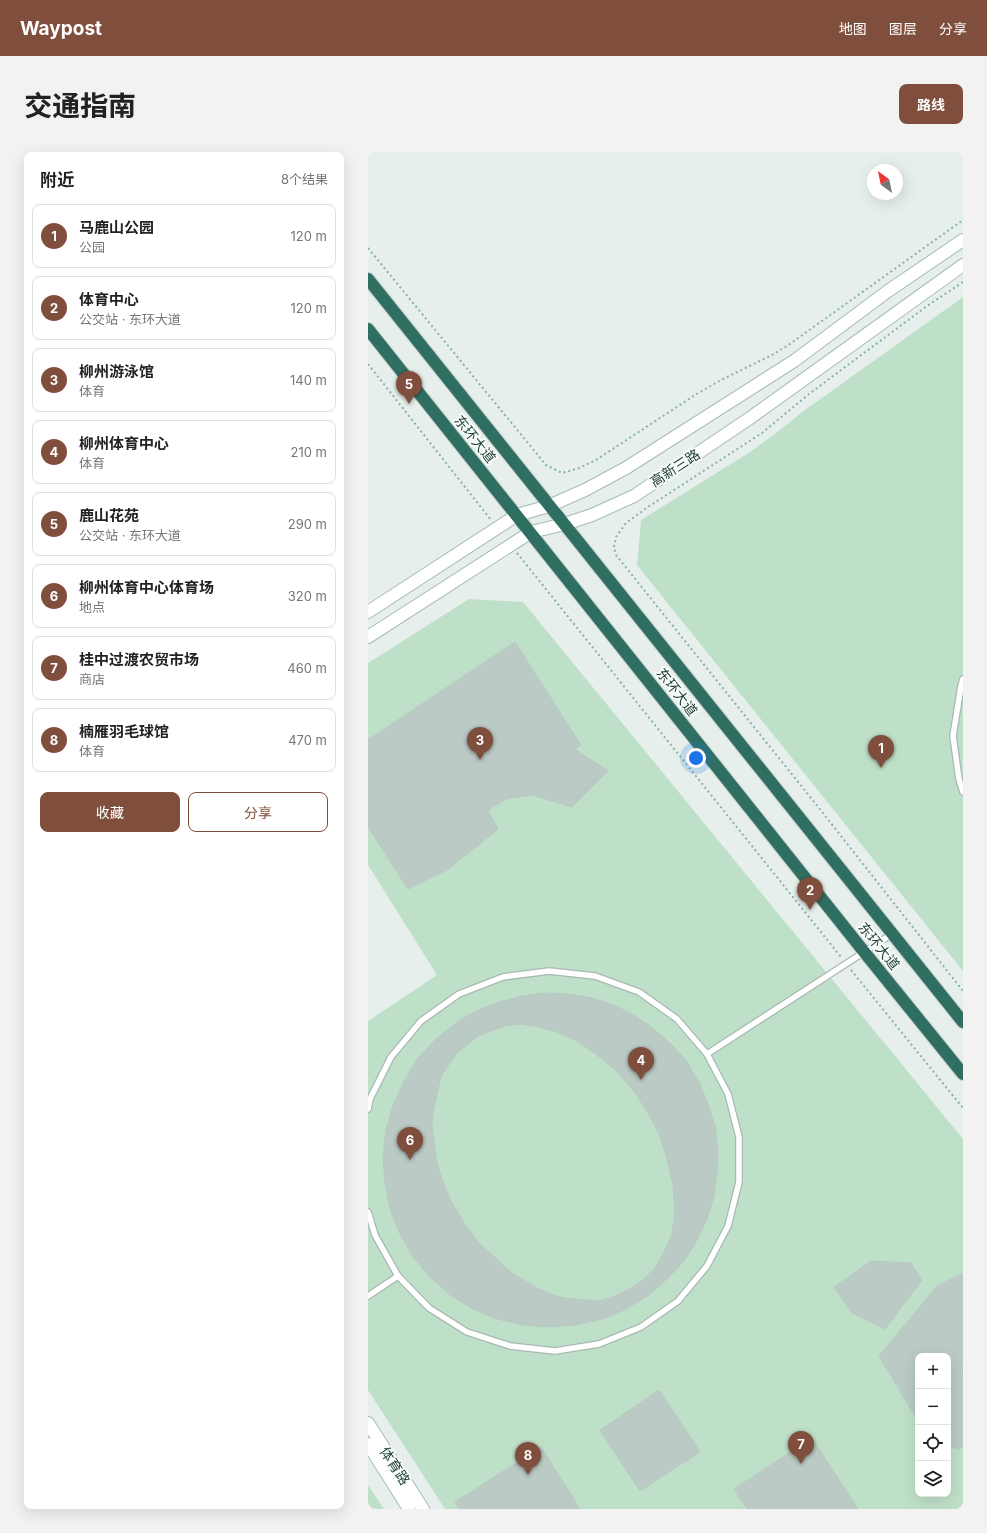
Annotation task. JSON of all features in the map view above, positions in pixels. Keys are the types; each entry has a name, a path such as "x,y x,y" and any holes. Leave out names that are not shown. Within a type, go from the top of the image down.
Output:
{"highway":[{"name":"东环大道","path":"368,279 963,1022"},
{"name":"东环大道","path":"368,329 963,1074"}],"main road":[{"name":"高新三路","path":"368,612 517,516 549,506 585,490 626,468 794,361 888,291 963,240"},
{"name":"高新三路","path":"368,637 531,532 565,524 592,515 634,496 750,418 963,265"},
{"name":"体育路","path":"368,1424 423,1509"},
{"name":"体育路","path":"368,1444 409,1509"}],"lane":[{"path":"963,679 953,736 959,779 963,792"},
{"path":"708,1054 892,934"},
{"path":"368,1109 370,1099 391,1057 421,1021 459,994 503,977 549,971 595,976 639,992 677,1019 708,1054 728,1094 739,1137 739,1182 728,1226 708,1266 678,1300 654,1318 641,1327 599,1344 555,1351 510,1346 467,1332 429,1308 398,1276 375,1235 368,1212"},
{"path":"368,1296 398,1276"}],"path":[{"path":"368,248 546,464 562,473 579,468 596,460 694,395 721,380 772,356 963,220"},
{"path":"963,282 927,306 809,394 762,433 648,507 626,523 616,537 614,547 616,555 819,808 963,991"},
{"path":"368,364 498,528"},
{"path":"511,545 963,1108"}],"green space":[{"path":"963,297 963,971 637,565 641,520 750,452 805,410"},
{"path":"469,599 523,602 963,1139 963,1509 445,1509 368,1390 368,1021 437,975 368,865 368,663"},
{"path":"368,1485 384,1509 368,1509"}],"building":[{"path":"515,642 581,745 575,749 608,771 572,807 532,795 506,799 488,810 498,829 447,870 408,889 368,827 368,740"},
{"path":"545,993 569,994 592,998 614,1005 635,1016 654,1029 672,1045 687,1062 699,1082 715,1126 718,1150 714,1196 707,1219 685,1260 649,1295 626,1309 602,1319 576,1325 549,1327 523,1325 497,1319 473,1309 450,1295 430,1277 413,1257 400,1234 390,1209 385,1183 383,1157 386,1130 393,1105 404,1081 418,1058 436,1039 457,1022 478,1010 499,1002 522,996","holes":["520,1024 557,1032 579,1042 616,1071 634,1091 647,1111 659,1134 667,1158 673,1186 675,1213 672,1234 655,1268 642,1281 628,1290 610,1298 596,1301 565,1298 552,1295 513,1274 479,1243 464,1223 451,1201 437,1163 432,1127 433,1112 441,1076 457,1053 478,1036 505,1026"]},
{"path":"871,1261 911,1263 922,1280 885,1329 852,1313 834,1287"},
{"path":"963,1273 963,1446 958,1449 951,1447 951,1353 915,1353 915,1416 879,1356 937,1286"},
{"path":"659,1390 700,1452 640,1491 600,1430"},
{"path":"812,1438 858,1509 747,1509 734,1489"},
{"path":"541,1447 580,1509 460,1509 455,1502"}],"place":[{"name":"鹿山花苑","path":"409,404"},
{"name":"柳州游泳馆","path":"480,760"},
{"name":"马鹿山公园","path":"881,768"},
{"name":"体育中心","path":"810,910"},
{"name":"柳州体育中心","path":"641,1080"},
{"name":"柳州体育中心体育场","path":"410,1160"},
{"name":"桂中过渡农贸市场","path":"801,1464"},
{"name":"楠雁羽毛球馆","path":"528,1475"}]}
